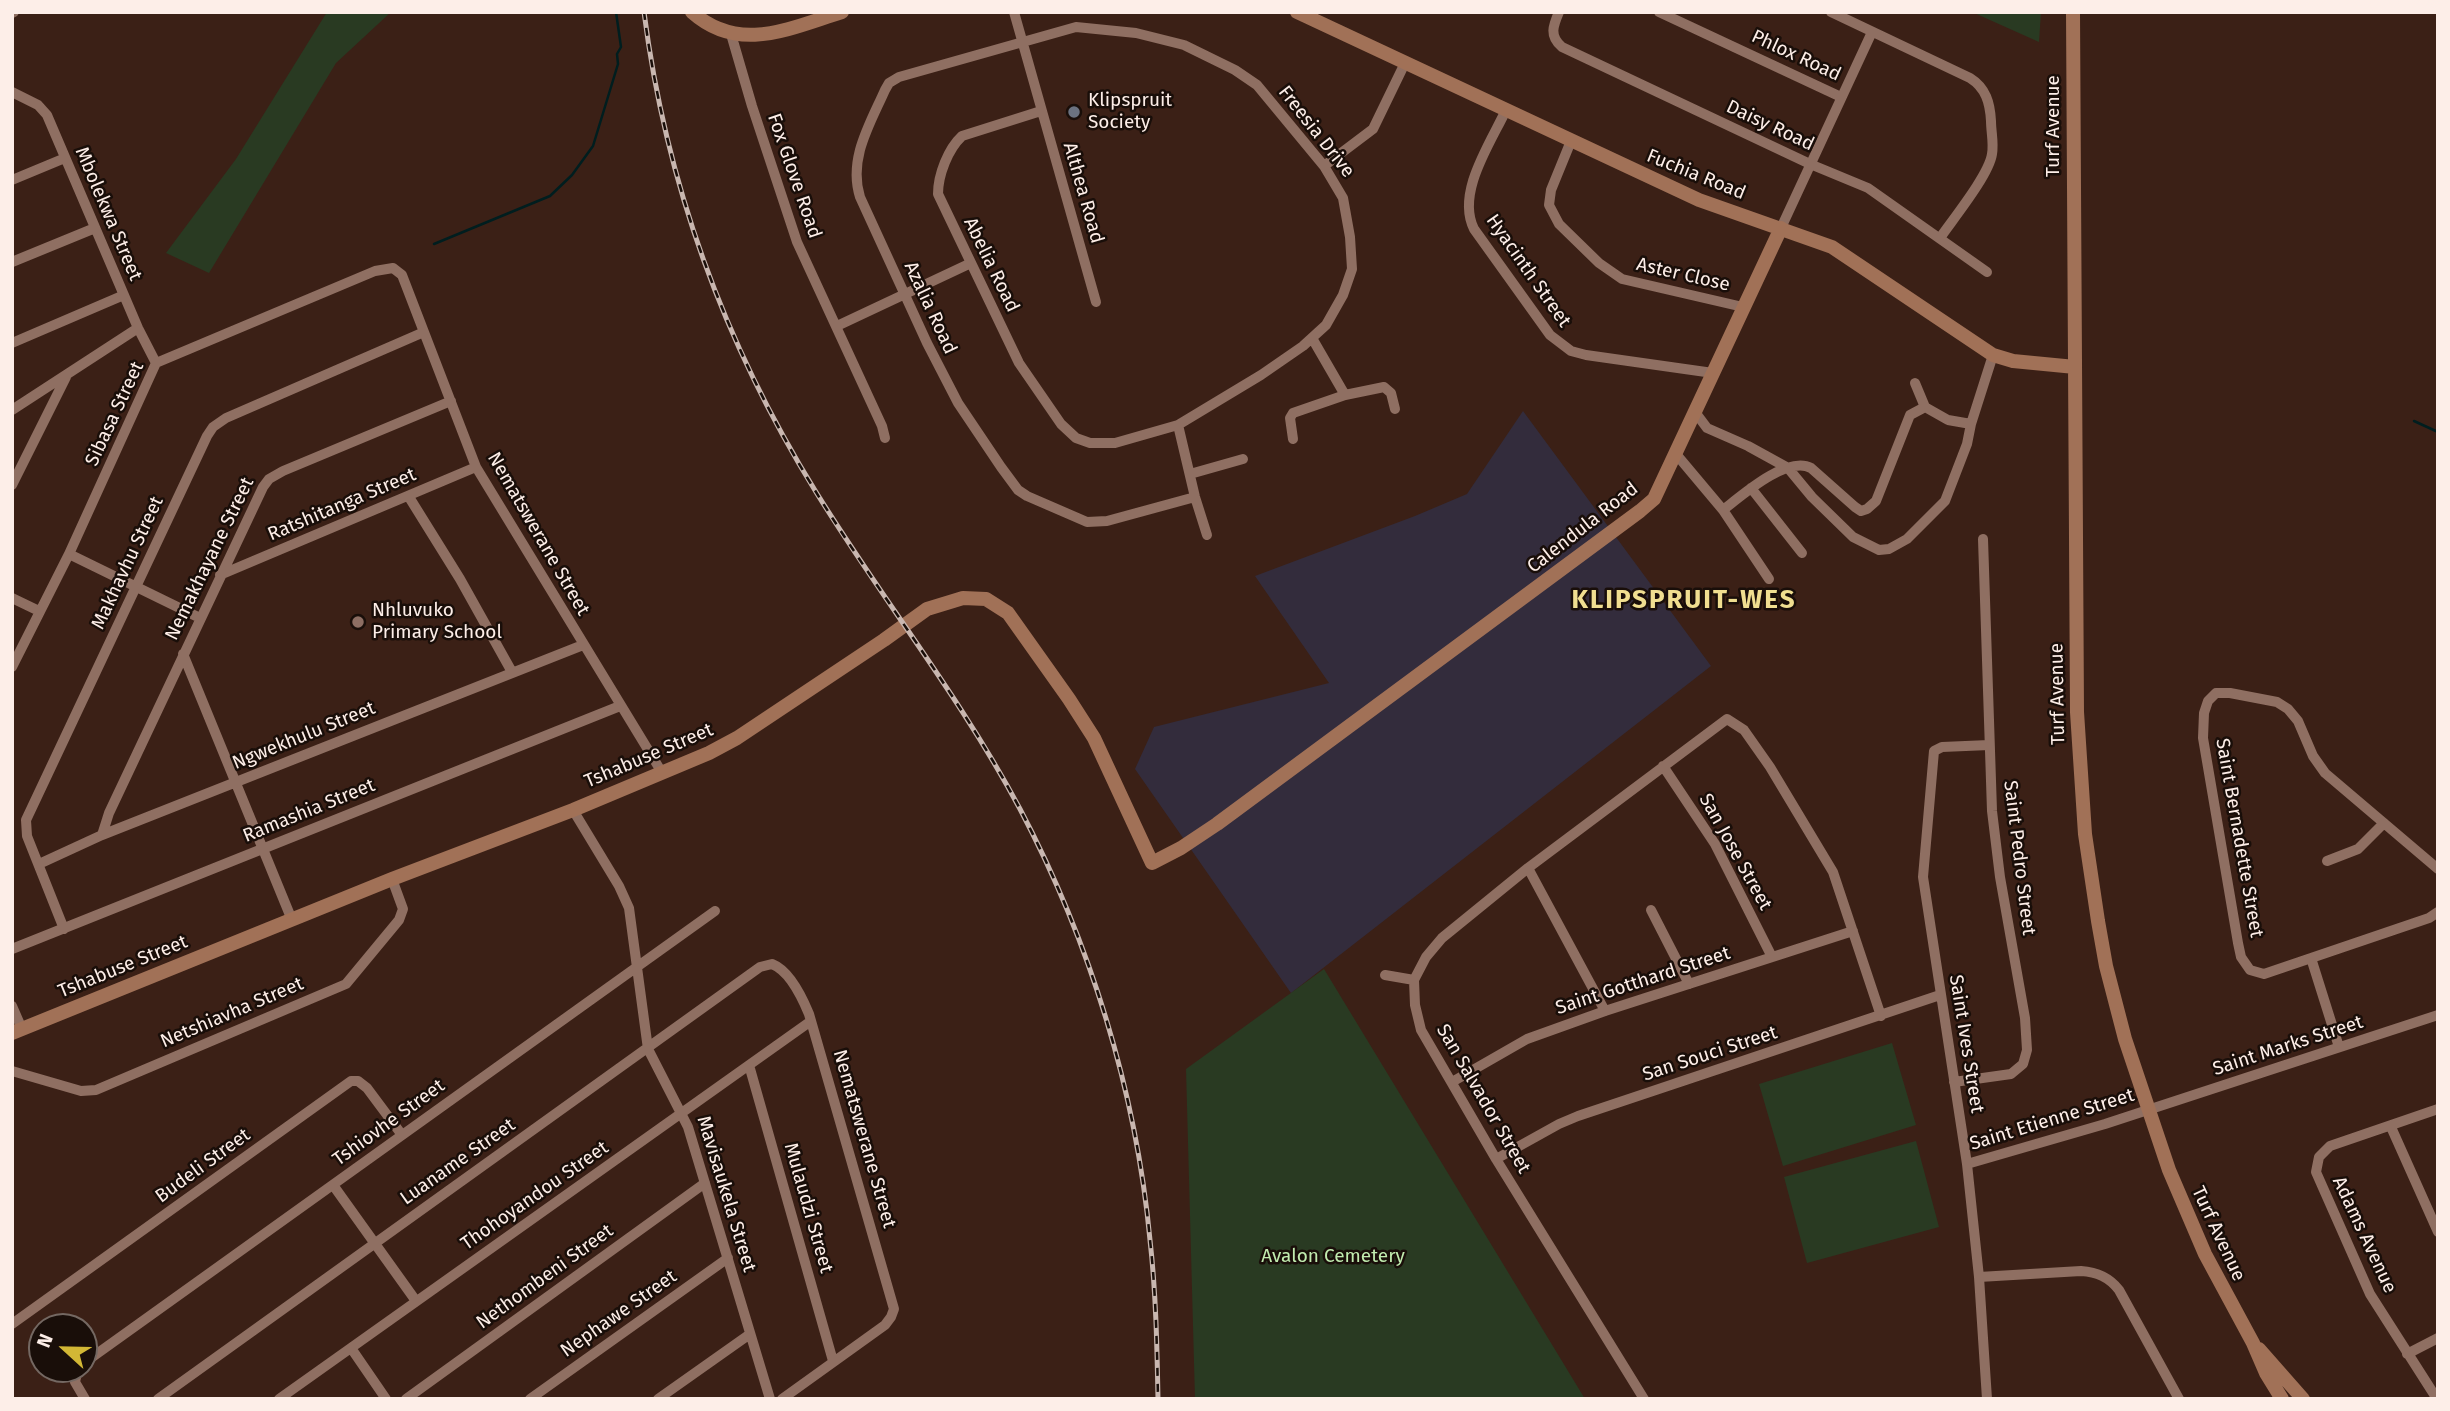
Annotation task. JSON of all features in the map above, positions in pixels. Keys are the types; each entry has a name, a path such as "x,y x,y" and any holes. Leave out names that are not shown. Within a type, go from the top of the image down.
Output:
{"street":[{"path":"692,12 714,28 731,34 754,36 842,12"},
{"name":"Althea Road","path":"1014,12 1097,302"},
{"name":"Fuchia Road","path":"1297,12 1699,200 1841,251 1993,355 2013,362 2076,367"},
{"name":"Daisy Road","path":"1559,12 1553,32 1555,40 1562,47 1810,164 1868,188 1987,272"},
{"name":"Phlox Road","path":"1659,12 1841,97"},
{"path":"1831,12 1970,78 1979,86 1988,101 1991,158 1982,177 1940,238"},
{"name":"Turf Avenue","path":"2073,12 2077,712 2083,810 2098,921 2106,966 2125,1039 2183,1206 2222,1289 2282,1399"},
{"name":"Freesia Drive","path":"1022,41 1068,28 1087,26 1145,34 1184,45 1235,70 1257,85 1324,166 1343,198 1352,269 1326,325 1261,376 1178,425 1115,443"},
{"name":"Calendula Road","path":"1152,863 1217,824 1640,511 1658,492 1872,32"},
{"name":"Fox Glove Road","path":"731,34 797,242 882,426 885,438"},
{"name":"Azalia Road","path":"1022,41 899,77 889,83 858,153 857,187 905,295 958,403 1018,490 1093,523 1195,497"},
{"path":"1324,166 1373,129 1405,63"},
{"name":"Mbolekwa Street","path":"12,92 38,105 47,115 138,328 156,363"},
{"name":"Hyacinth Street","path":"1506,110 1474,178 1469,197 1469,214 1475,229 1550,335 1571,351 1586,355 1713,373"},
{"name":"Abelia Road","path":"1041,111 970,133 954,145 940,177 938,194 1019,363 1060,424 1071,435 1083,441 1115,443"},
{"name":"Aster Close","path":"1571,141 1550,190 1549,205 1559,224 1599,263 1622,279 1743,307"},
{"path":"12,180 65,158"},
{"path":"12,262 95,228"},
{"path":"837,326 971,263"},
{"name":"Nematswerane Street","path":"390,267 402,275 476,467 661,771"},
{"name":"Sibasa Street","path":"12,667 69,554 156,363 390,267"},
{"path":"12,343 124,295"},
{"path":"12,411 138,328"},
{"name":"Makhavhu Street","path":"64,929 27,836 26,820 213,427 226,418 425,332"},
{"path":"1312,338 1345,395"},
{"path":"1695,412 1707,428 1788,468 1812,497 1853,537 1879,550 1889,549 1907,539 1945,501 1967,444 1993,355"},
{"path":"12,485 66,376"},
{"path":"1915,383 1925,407 1948,420 1971,424"},
{"path":"1293,439 1290,418 1293,412 1345,395 1384,387 1391,393 1395,409"},
{"path":"31,398 45,415"},
{"name":"Nemakhayane Street","path":"103,835 109,813 259,494 276,474 451,401"},
{"path":"1723,510 1751,488 1799,465 1810,467 1863,511 1876,500 1910,415 1925,407"},
{"path":"1178,425 1207,535"},
{"path":"1676,454 1723,510 1769,579"},
{"path":"1189,474 1243,459"},
{"name":"Ratshitanga Street","path":"220,575 476,467"},
{"path":"1751,488 1802,553"},
{"path":"409,497 460,579 512,671"},
{"name":"Saint Pedro Street","path":"1954,1082 2011,1074 2023,1064 2027,1050 2023,1004 1993,824 1983,539"},
{"path":"69,554 200,618"},
{"name":"Tshabuse Street","path":"17,1031 392,879 573,810 709,753 737,738 927,609 944,602 974,597 998,604 1008,613 1094,738 1152,863"},
{"path":"12,598 39,611"},
{"name":"Ngwekhulu Street","path":"39,864 103,835 583,645"},
{"path":"183,654 292,920"},
{"name":"Saint Bernadette Street","path":"2311,958 2264,974 2250,970 2241,957 2203,738 2204,713 2208,701 2216,693 2277,702 2288,709 2295,716 2312,756 2325,773 2438,869"},
{"name":"Ramashia Street","path":"12,949 620,706"},
{"path":"1385,975 1414,980 1436,943 1528,868 1725,720 1736,723 1744,730 1785,790 1833,872 1881,1016"},
{"name":"Saint Ives Street","path":"1987,1399 1979,1277 1967,1164 1923,877 1932,756 1938,747 1989,745"},
{"name":"San Jose Street","path":"1664,766 1715,844 1772,957"},
{"name":"Mavisaukela Street","path":"573,810 629,908 648,1049 683,1113 770,1399"},
{"path":"2326,860 2358,849 2384,823"},
{"path":"1528,868 1605,1011"},
{"name":"Netshiavha Street","path":"12,1071 81,1091 96,1090 346,984 399,920 403,909 392,879"},
{"path":"1651,910 1689,984"},
{"name":"Tshiovhe Street","path":"98,1353 715,911"},
{"path":"2339,1047 2311,958 2429,918 2438,912"},
{"name":"Saint Gotthard Street","path":"1452,1082 1527,1039 1853,931"},
{"name":"Luaname Street","path":"158,1399 760,967 772,964 780,968"},
{"name":"Nematswerane Street","path":"780,968 798,992 811,1021 893,1304 891,1317 885,1325 833,1361"},
{"name":"San Salvador Street","path":"1414,980 1415,1005 1421,1030 1496,1160 1644,1399"},
{"name":"San Souci Street","path":"1496,1160 1578,1116 1940,995"},
{"path":"12,1006 17,1031"},
{"path":"2436,1016 2438,1028"},
{"name":"Saint Marks Street","path":"2148,1110 2436,1016"},
{"name":"Thohoyandou Street","path":"279,1399 811,1021"},
{"name":"Mulaudzi Street","path":"748,1065 833,1361"},
{"name":"Budeli Street","path":"12,1324 351,1082 358,1081 367,1088 402,1135"},
{"name":"Saint Etienne Street","path":"1967,1164 2148,1110"},
{"name":"Adams Avenue","path":"2437,1399 2356,1267 2316,1172 2319,1157 2330,1146 2438,1110"},
{"path":"2390,1127 2438,1232"},
{"name":"Nethombeni Street","path":"406,1399 705,1183"},
{"path":"333,1185 416,1301"},
{"name":"Nephawe Street","path":"530,1399 728,1258"},
{"path":"1979,1277 2081,1270 2092,1271 2108,1279 2119,1290 2179,1399"},
{"path":"658,1399 750,1334"},
{"path":"2407,1354 2438,1338"},
{"name":"Turf Avenue","path":"2253,1343 2303,1399"},
{"path":"351,1348 386,1399"},
{"path":"782,1399 833,1361"},
{"path":"76,1383 85,1399"}],"shaded area":[{"path":"1523,411 1711,666 1291,993 1135,769 1154,727 1329,683 1255,576 1467,494"}],"green space":[{"path":"327,12 391,12 336,63 209,273 166,253 236,159"},
{"path":"1972,12 2041,12 2039,42"},
{"name":"Avalon Cemetery","path":"1324,969 1585,1399 1195,1399 1186,1069"},
{"path":"1892,1043 1916,1125 1783,1166 1759,1084"},
{"path":"1916,1141 1939,1227 1807,1263 1784,1177"}],"waterway":[{"path":"434,244 550,196 572,175 593,146 618,64 617,54 621,47 616,12"},
{"path":"2414,421 2438,432"}],"railway":[{"path":"644,12 667,138 684,200 727,321 754,379 816,492 997,768 1045,860 1088,965 1106,1018 1134,1128 1154,1280 1158,1399"}],"place":[{"name":"Klipspruit Society","path":"1074,112"},
{"name":"Nhluvuko Primary School","path":"358,622"}],"district":[{"name":"KLIPSPRUIT-WES","path":"1684,601"}]}
